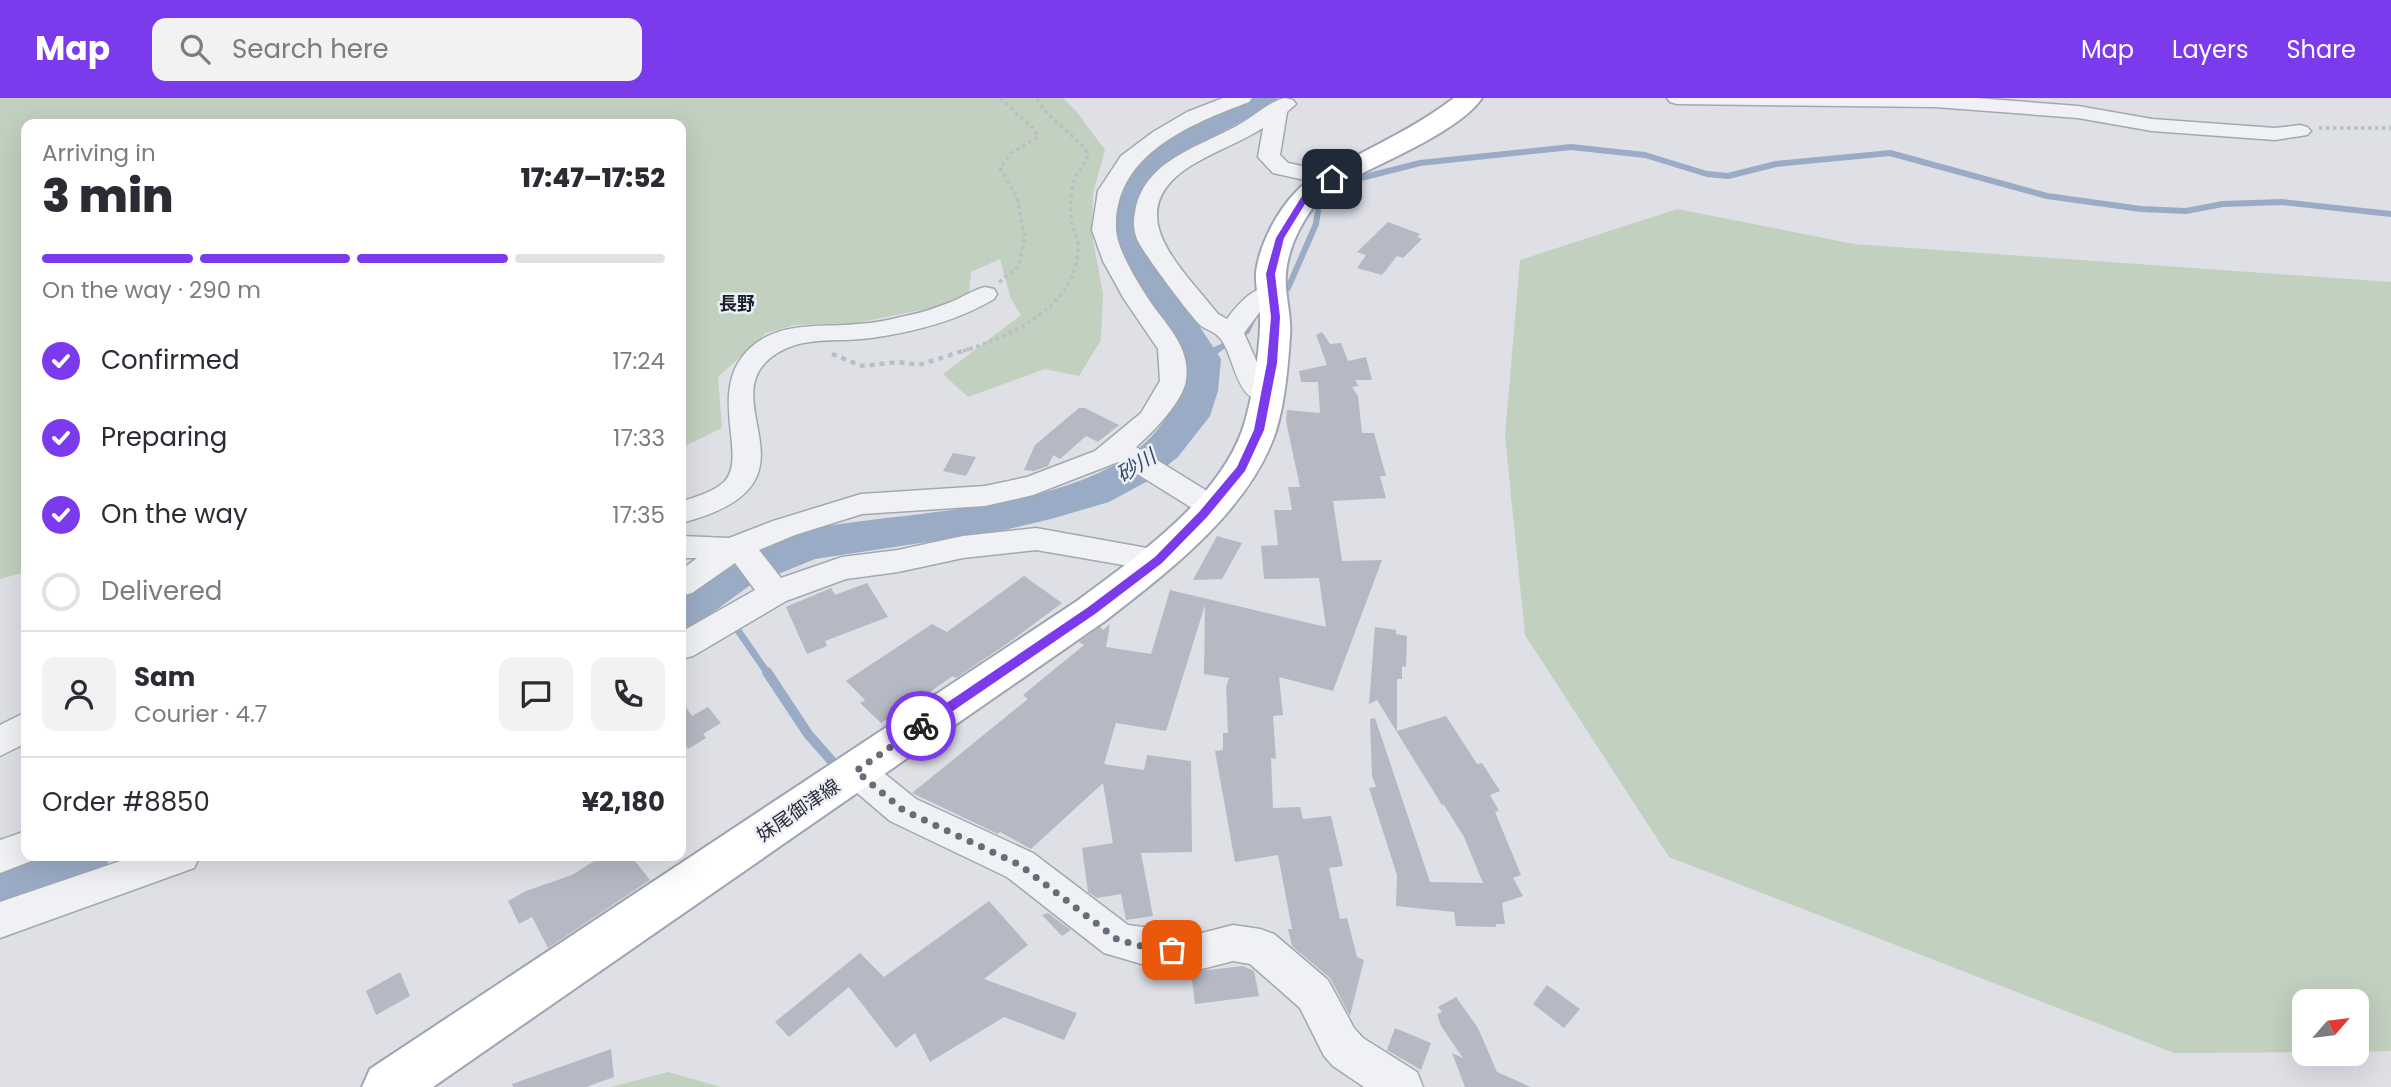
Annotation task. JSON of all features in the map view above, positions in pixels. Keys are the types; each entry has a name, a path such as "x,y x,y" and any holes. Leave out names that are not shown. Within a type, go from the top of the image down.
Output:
{"main road":[{"name":"妹尾御津線","path":"387,1087 1091,611 1158,560 1241,469 1259,430 1276,317 1271,274 1280,238 1305,198 1332,179 1433,126 1470,98"}],"street":[{"path":"686,582 736,547 784,528 861,504 985,496 1032,485 1105,458 1152,419 1173,381 1171,349 1130,289 1115,261 1104,230 1109,191 1129,161 1160,136 1194,116 1242,98"},
{"path":"1677,98 1935,101 2078,112 2152,125 2275,134 2301,131"},
{"path":"1286,104 1269,157 1282,167 1332,179"},
{"path":"1266,394 1251,380 1231,333 1209,319 1152,245 1146,234 1145,218 1150,195 1158,181 1175,166 1237,135 1286,104"},
{"path":"1231,333 1245,310 1263,295 1273,292"},
{"path":"686,511 735,488 746,471 741,377 755,357 794,334 858,332 934,316 971,303 985,294"},
{"path":"1117,448 1210,506"},
{"path":"686,644 775,593 842,568 898,561 963,547 1036,539 1158,560"},
{"path":"686,547 736,547 775,593"},
{"path":"0,742 21,729"},
{"path":"856,771 903,810 1020,865 1118,940 1145,947 1198,952 1233,943 1260,947 1314,994 1339,1042 1348,1052 1402,1087"},
{"path":"0,858 21,849"},
{"path":"0,920 163,861"}],"path":[{"path":"985,294 1018,267 1025,238 1017,197 1000,168 1004,160 1015,151 1038,137 1034,129 1000,98"},
{"path":"2301,131 2339,126 2391,128"}],"green space":[{"path":"0,98 1063,98 1105,150 1093,193 1092,234 1103,294 1101,340 1079,376 1045,369 968,397 943,374 1021,315 1011,299 1000,259 971,272 969,292 936,307 856,323 795,325 766,333 718,377 722,428 686,446 686,119 21,119 21,573 0,579"},
{"path":"1677,209 1854,244 2391,282 2391,1051 2370,1052 2370,989 2292,989 2292,1052 2174,1053 1669,857 1525,635 1505,436 1520,260"},
{"path":"668,1072 721,1087 611,1087"}],"building":[{"path":"1388,222 1420,234 1417,237 1422,239 1403,258 1397,256 1382,275 1357,268 1366,255 1357,252"},
{"path":"1322,332 1330,344 1341,343 1348,361 1366,357 1372,380 1355,380 1359,386 1352,387 1358,396 1362,433 1374,433 1386,476 1380,476 1386,498 1333,501 1342,561 1382,560 1333,691 1279,677 1283,715 1273,716 1276,759 1271,758 1273,808 1300,807 1303,819 1331,816 1343,866 1329,868 1340,919 1347,918 1357,957 1364,960 1350,1016 1330,978 1292,946 1288,929 1292,929 1278,855 1235,862 1215,751 1223,750 1223,733 1228,733 1226,687 1229,678 1204,674 1205,605 1166,731 1116,723 1104,764 1144,770 1147,755 1191,761 1192,852 1141,853 1153,916 1126,920 1121,894 1097,898 1088,892 1082,848 1113,843 1103,783 1031,849 1000,832 998,834 912,793 1028,699 1023,695 1084,645 1079,642 1100,627 1103,630 1110,624 1106,647 1151,654 1170,590 1326,627 1319,578 1264,579 1261,546 1278,545 1274,510 1292,510 1288,487 1300,487 1286,421 1287,410 1320,413 1318,382 1301,382 1299,371 1327,365 1316,335"},
{"path":"1079,408 1085,408 1119,425 1098,442 1086,436 1060,459 1053,455 1048,466 1034,471 1024,470 1035,445"},
{"path":"953,453 976,457 966,476 943,471"},
{"path":"1217,536 1242,543 1222,579 1193,580"},
{"path":"1024,576 1062,603 956,678 953,676 881,723 860,703 865,700 846,681 932,624 947,632"},
{"path":"867,583 888,617 825,641 827,646 807,654 786,607 831,588 835,595"},
{"path":"1375,627 1396,630 1396,634 1407,636 1406,667 1402,666 1402,679 1397,679 1397,731 1446,716 1477,764 1482,763 1500,791 1490,795 1499,811 1495,812 1521,875 1513,878 1523,896 1502,903 1505,924 1496,924 1496,927 1456,926 1454,912 1396,906 1397,875 1369,788 1376,787 1372,776 1370,719 1375,718 1430,882 1483,883 1464,837 1444,805 1377,700 1369,704"},
{"path":"686,707 692,716 708,707 721,723 703,734 706,738 688,749"},
{"path":"594,861 635,861 650,880 548,948 532,917 519,924 508,901 526,891 572,875"},
{"path":"989,901 1028,945 984,979 1077,1013 1064,1040 1004,1017 930,1062 915,1033 896,1048 849,987 789,1037 775,1022 860,953 884,977"},
{"path":"1048,913 1071,930 1062,936 1042,915"},
{"path":"1243,966 1254,971 1259,996 1195,1004 1191,972"},
{"path":"400,972 410,996 376,1015 366,991"},
{"path":"1547,985 1580,1009 1564,1028 1533,1004"},
{"path":"1456,997 1478,1028 1497,1072 1531,1087 1465,1087 1452,1053 1463,1058 1441,1026 1437,1014 1442,1012 1438,1007"},
{"path":"1395,1028 1431,1043 1421,1070 1387,1050"},
{"path":"611,1049 614,1077 586,1087 513,1087 512,1084"}],"waterway":[{"name":"砂川","path":"686,608 733,575 808,545 1000,516 1051,504 1094,492 1131,472 1164,448 1190,416 1199,391 1202,359 1149,277 1128,235 1128,203 1141,176 1173,146 1263,98"},
{"path":"1288,288 1316,224 1319,204 1330,192 1349,181 1420,163 1571,147 1645,155 1707,174 1728,176 1776,164 1890,153 2047,196 2141,209 2186,211 2223,204 2282,202 2391,214"},
{"path":"1215,351 1247,331 1254,317"},
{"path":"1202,359 1218,349"},
{"path":"706,594 717,605"},
{"path":"735,626 768,674"},
{"path":"767,672 808,734 837,767"},
{"name":"砂川","path":"0,888 71,861"}],"way so far":[{"path":"921,726 856,771 903,810 1020,865 1118,940 1172,950"}],"district":[{"name":"長野","path":"737,304"}],"route":[{"path":"921,726 1091,611 1158,560 1204,514 1241,469 1259,430 1272,363 1276,317 1271,274 1280,238 1305,198 1332,179"}]}
